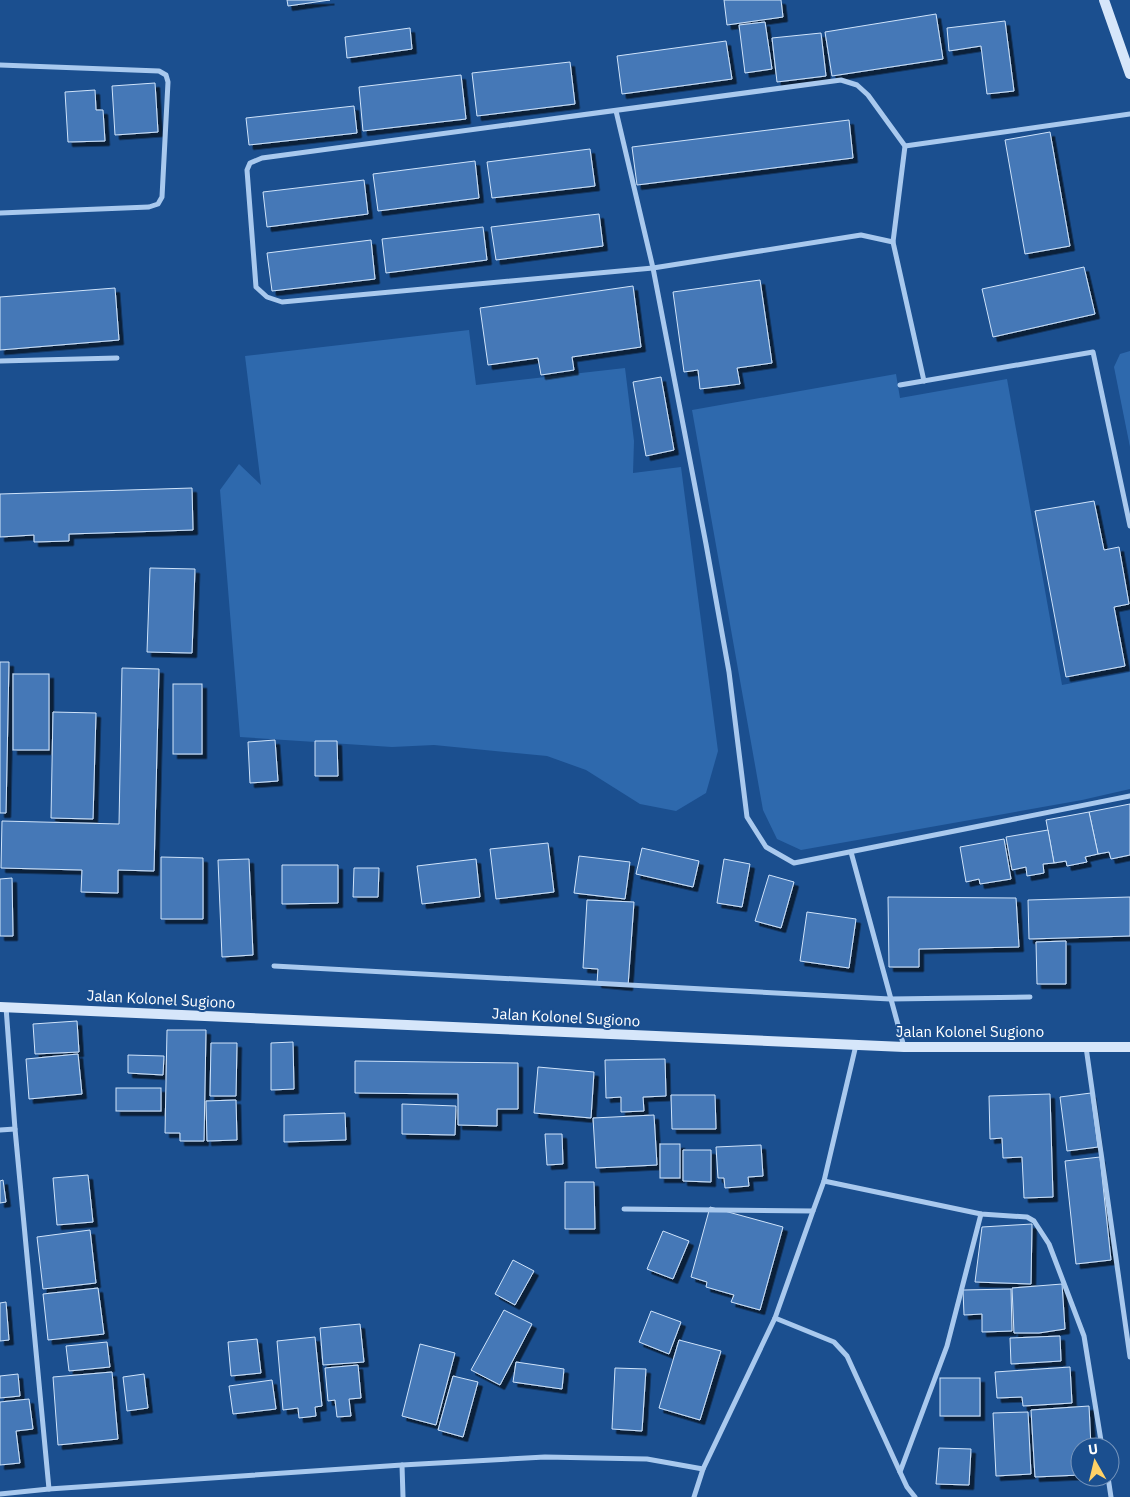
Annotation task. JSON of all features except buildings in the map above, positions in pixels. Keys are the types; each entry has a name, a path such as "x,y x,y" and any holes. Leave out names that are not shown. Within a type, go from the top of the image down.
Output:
{"main road":[{"path":"1104,0 1130,74"},
{"name":"Jalan Kolonel Sugiono","path":"3,1007 904,1047 1130,1047"}],"street":[{"path":"0,65 158,71 166,75 168,82 162,197 158,204 149,207 0,213"},
{"path":"893,242 861,235 653,268 282,302 267,297 256,287 247,170 250,162 262,158 841,80 857,85 868,95 905,146 893,242 924,381"},
{"path":"616,110 653,268 729,672 747,817 766,848 794,864 1130,796"},
{"path":"905,146 1130,114"},
{"path":"900,385 1093,352 1130,526"},
{"path":"0,361 118,358"},
{"path":"851,852 904,1047"},
{"path":"274,966 890,998 1030,998"},
{"path":"3,1007 49,1489"},
{"path":"694,1497 703,1469 774,1318 824,1181 856,1045"},
{"path":"1086,1046 1130,1357"},
{"path":"0,1130 15,1130"},
{"path":"824,1181 982,1214 1027,1217 1034,1221 1049,1244 1084,1336 1100,1437"},
{"path":"624,1209 813,1211"},
{"path":"900,1472 946,1346 982,1214"},
{"path":"774,1318 834,1342 847,1356 907,1487 915,1497"},
{"path":"0,1494 23,1494 49,1489 402,1465 554,1457 647,1459 703,1469"},
{"path":"402,1465 403,1497"}],"shaded area":[{"path":"469,330 476,385 625,368 634,441 633,473 681,467 718,751 706,793 676,811 640,804 586,770 547,756 434,745 392,747 240,737 220,490 239,464 261,485 245,356"},
{"path":"1130,351 1130,447 1114,367 1120,354"},
{"path":"896,374 900,398 1007,379 1062,685 1130,672 1130,789 1082,800 801,850 777,839 763,810 692,410"}]}
